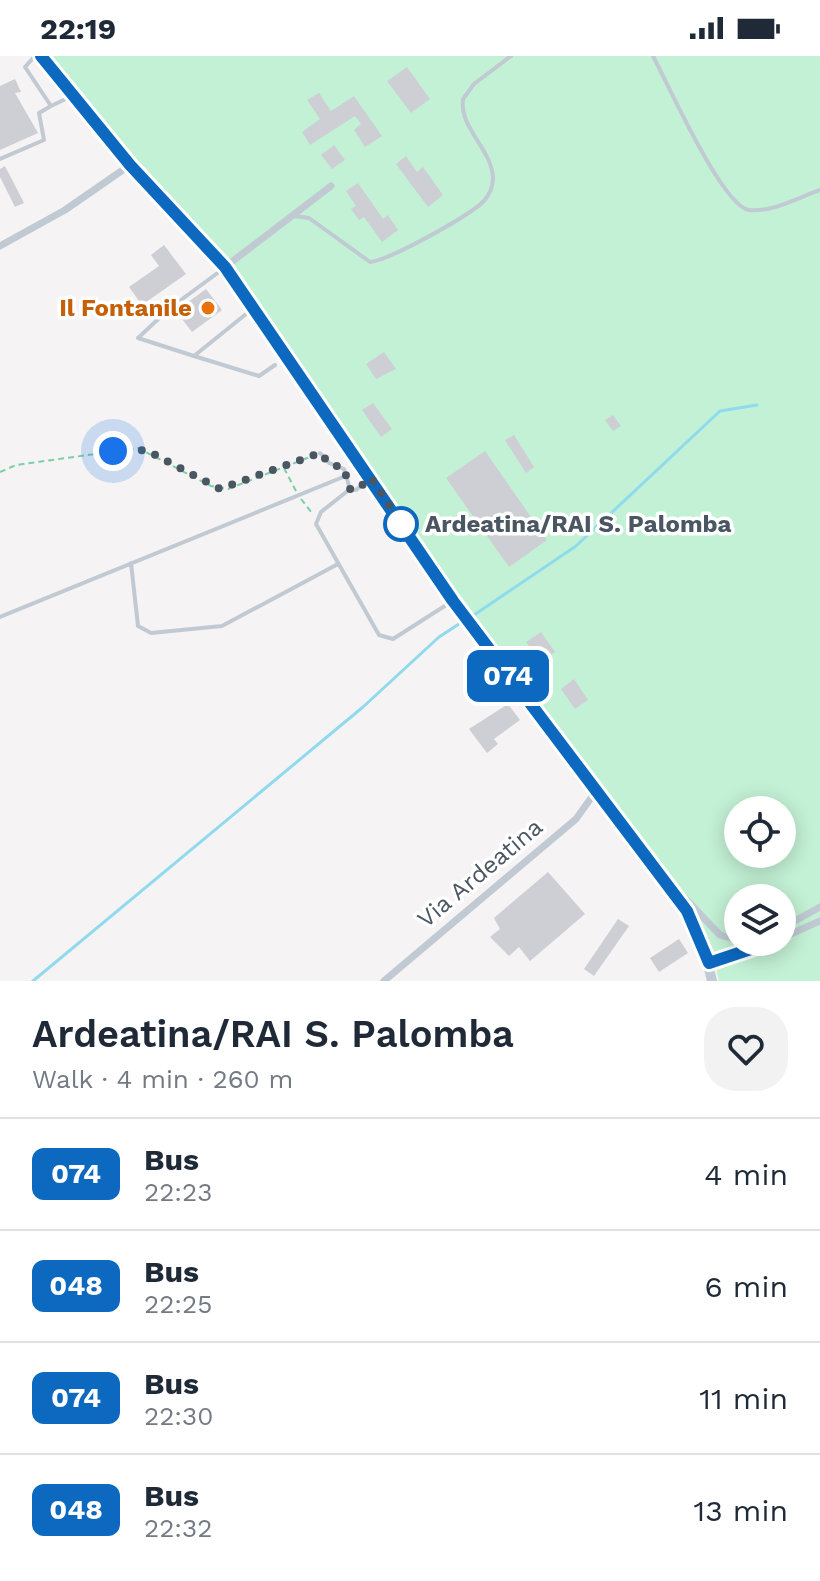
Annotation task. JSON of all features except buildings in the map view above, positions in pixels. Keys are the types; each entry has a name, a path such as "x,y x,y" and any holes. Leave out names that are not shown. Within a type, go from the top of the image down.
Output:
{"main road":[{"path":"41,56 130,165 225,267 453,601 692,918 709,963 712,981"}],"street":[{"path":"0,246 65,210 130,165"},
{"path":"225,267 331,186"},
{"name":"Via Ardeatina","path":"384,981 576,819 588,807 596,791"},
{"path":"650,861 724,936"},
{"path":"796,920 820,907"},
{"path":"796,932 820,921"},
{"path":"709,963 725,956"}],"lane":[{"path":"35,56 25,67 51,106"},
{"path":"288,217 309,218 370,262 405,248 480,204 490,191 492,173 464,114 463,99 474,84 511,56"},
{"path":"653,56 719,182 734,203 758,210 820,190"},
{"path":"0,159 44,140 39,113 72,96"},
{"path":"225,267 138,338 259,376 275,365"},
{"path":"194,356 254,308"},
{"path":"320,453 348,475 350,489"},
{"path":"0,617 348,475"},
{"path":"371,478 356,490 350,489 316,517 319,530 379,635 393,639 453,601"},
{"path":"131,563 138,626 151,633 222,626 338,563"}],"path":[{"path":"0,472 16,465 138,448 211,486 228,489 320,453"}],"green space":[{"path":"41,56 820,56 820,981 719,981 714,961 650,861 453,601 254,308"}],"waterway":[{"path":"474,615 576,546 720,411 757,405"},
{"path":"33,981 363,707 439,637 459,624"}],"bus line":[{"name":"074","path":"41,56 130,165 225,267 453,601 687,911 702,940 709,963 726,956"}],"place":[{"name":"Il Fontanile","path":"208,308"},
{"name":"Ardeatina/RAI S. Palomba","path":"401,524"}],"route":[{"path":"113,451 132,448 146,450 220,489 228,489 320,453 329,463 344,469 350,489 356,490 371,478 404,527 401,524"}]}
